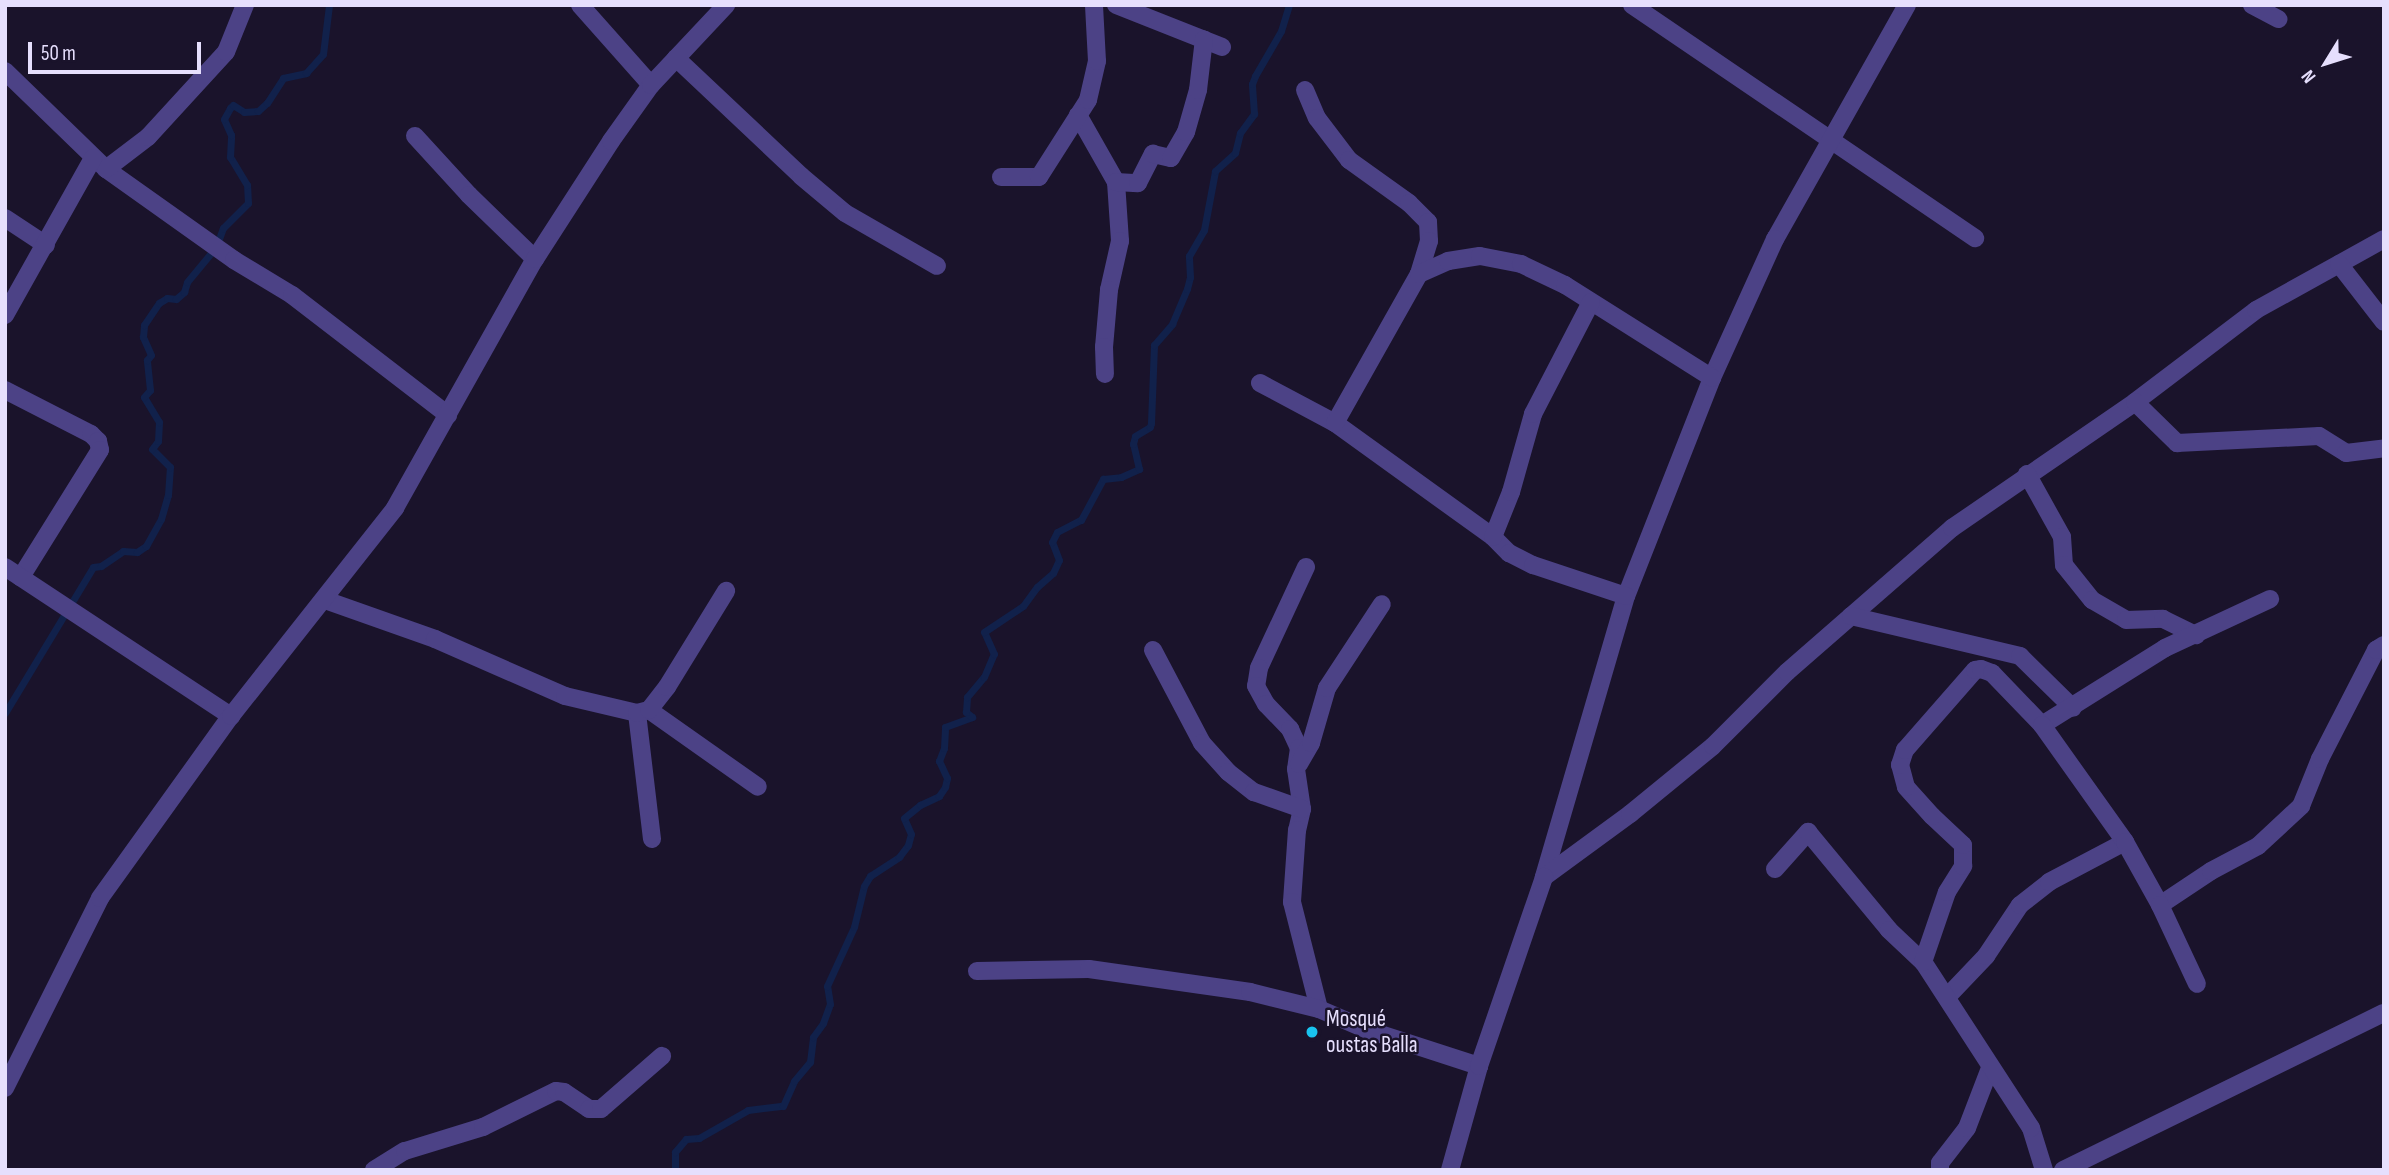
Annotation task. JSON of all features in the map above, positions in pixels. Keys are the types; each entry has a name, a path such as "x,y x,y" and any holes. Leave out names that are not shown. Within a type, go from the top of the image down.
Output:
{"street":[{"path":"5,315 99,164 148,137 226,52 245,5"},
{"path":"580,5 651,85"},
{"path":"5,1088 100,898 231,716 395,508 535,259 651,85 726,5"},
{"path":"1001,177 1040,177 1087,100 1097,61 1094,5"},
{"path":"1116,5 1222,47"},
{"path":"1632,5 1975,238"},
{"path":"1450,1170 1479,1066 1544,877 1626,596 1712,378 1774,239 1907,5"},
{"path":"2252,5 2278,19"},
{"path":"1116,182 1138,183 1153,154 1171,158 1186,132 1198,90 1204,39"},
{"path":"676,58 801,176 845,213 937,266"},
{"path":"5,71 99,164 234,260 292,295 448,415"},
{"path":"1305,90 1317,118 1349,160 1409,203 1428,222 1429,241 1419,274 1335,423"},
{"path":"1078,115 1116,182 1120,242 1109,290 1105,374"},
{"path":"415,136 535,259"},
{"path":"5,218 47,245"},
{"path":"1544,877 1630,814 1713,746 1787,672 1952,528 2135,402 2256,310 2384,239"},
{"path":"1419,274 1448,261 1480,256 1521,264 1565,285 1712,378"},
{"path":"2339,264 2384,322"},
{"path":"1493,537 1511,492 1532,414 1591,302"},
{"path":"1260,383 1335,423 1493,537 1509,553 1533,565 1626,596"},
{"path":"5,390 91,433 98,441 100,450 21,577"},
{"path":"2135,402 2177,443 2319,436 2346,453 2384,448"},
{"path":"2027,474 2062,537 2064,565 2092,600 2126,620 2163,620 2196,635"},
{"path":"5,566 96,629 231,716"},
{"path":"1306,567 1259,668 1256,686 1266,704 1290,729 1299,748 1296,769 1302,809 1297,830 1293,902 1319,1009"},
{"path":"652,838 643,712 726,591"},
{"path":"2042,725 2165,648 2270,599"},
{"path":"325,600 435,639 565,696 643,712 758,787"},
{"path":"1296,769 1311,743 1327,688 1382,604"},
{"path":"1852,616 2020,656 2073,708"},
{"path":"2161,905 2211,871 2258,846 2301,806 2320,759 2376,650 2384,645"},
{"path":"1153,650 1202,743 1228,772 1254,792 1302,809"},
{"path":"1923,962 1947,892 1963,866 1963,845 1906,787 1900,765 1905,750 1968,675 1981,668 1992,673 2042,725 2125,842 2161,905 2197,984"},
{"path":"1775,869 1808,832 1889,930 1923,962 1990,1068 2007,1087 2031,1128 2044,1170"},
{"path":"1947,997 1986,956 2020,905 2049,882 2125,842"},
{"path":"977,971 1089,968 1250,992 1319,1009 1368,1030 1479,1066"},
{"path":"2063,1170 2384,1013"},
{"path":"374,1170 405,1152 483,1126 556,1091 564,1092 589,1109 601,1109 662,1056"},
{"path":"1940,1170 1940,1163 1967,1128 1990,1068"}],"waterway":[{"path":"5,713 93,567 101,566 123,551 137,552 146,546 161,519 168,495 170,467 152,449 158,441 159,422 144,397 150,390 147,360 151,355 143,337 144,325 159,303 167,298 176,299 184,292 187,282 216,247 223,228 248,203 247,185 230,157 231,135 224,119 230,108 233,105 244,112 258,111 267,103 283,78 306,73 323,54 329,5"},
{"path":"675,1170 675,1152 686,1139 699,1138 748,1110 783,1106 794,1081 810,1062 813,1037 823,1023 830,1004 827,986 854,927 864,886 870,876 899,857 908,845 911,834 904,818 920,805 939,796 945,787 947,778 939,761 944,748 945,727 972,717 966,712 967,697 984,677 994,654 984,632 1023,606 1037,587 1053,573 1059,560 1052,542 1057,532 1081,520 1103,479 1121,477 1139,469 1133,444 1135,436 1150,427 1151,423 1154,345 1172,324 1187,289 1190,277 1189,256 1204,230 1215,171 1235,153 1240,133 1254,114 1252,84 1281,31 1289,5"}],"place":[{"name":"Mosqué oustas Balla","path":"1312,1032"}]}
